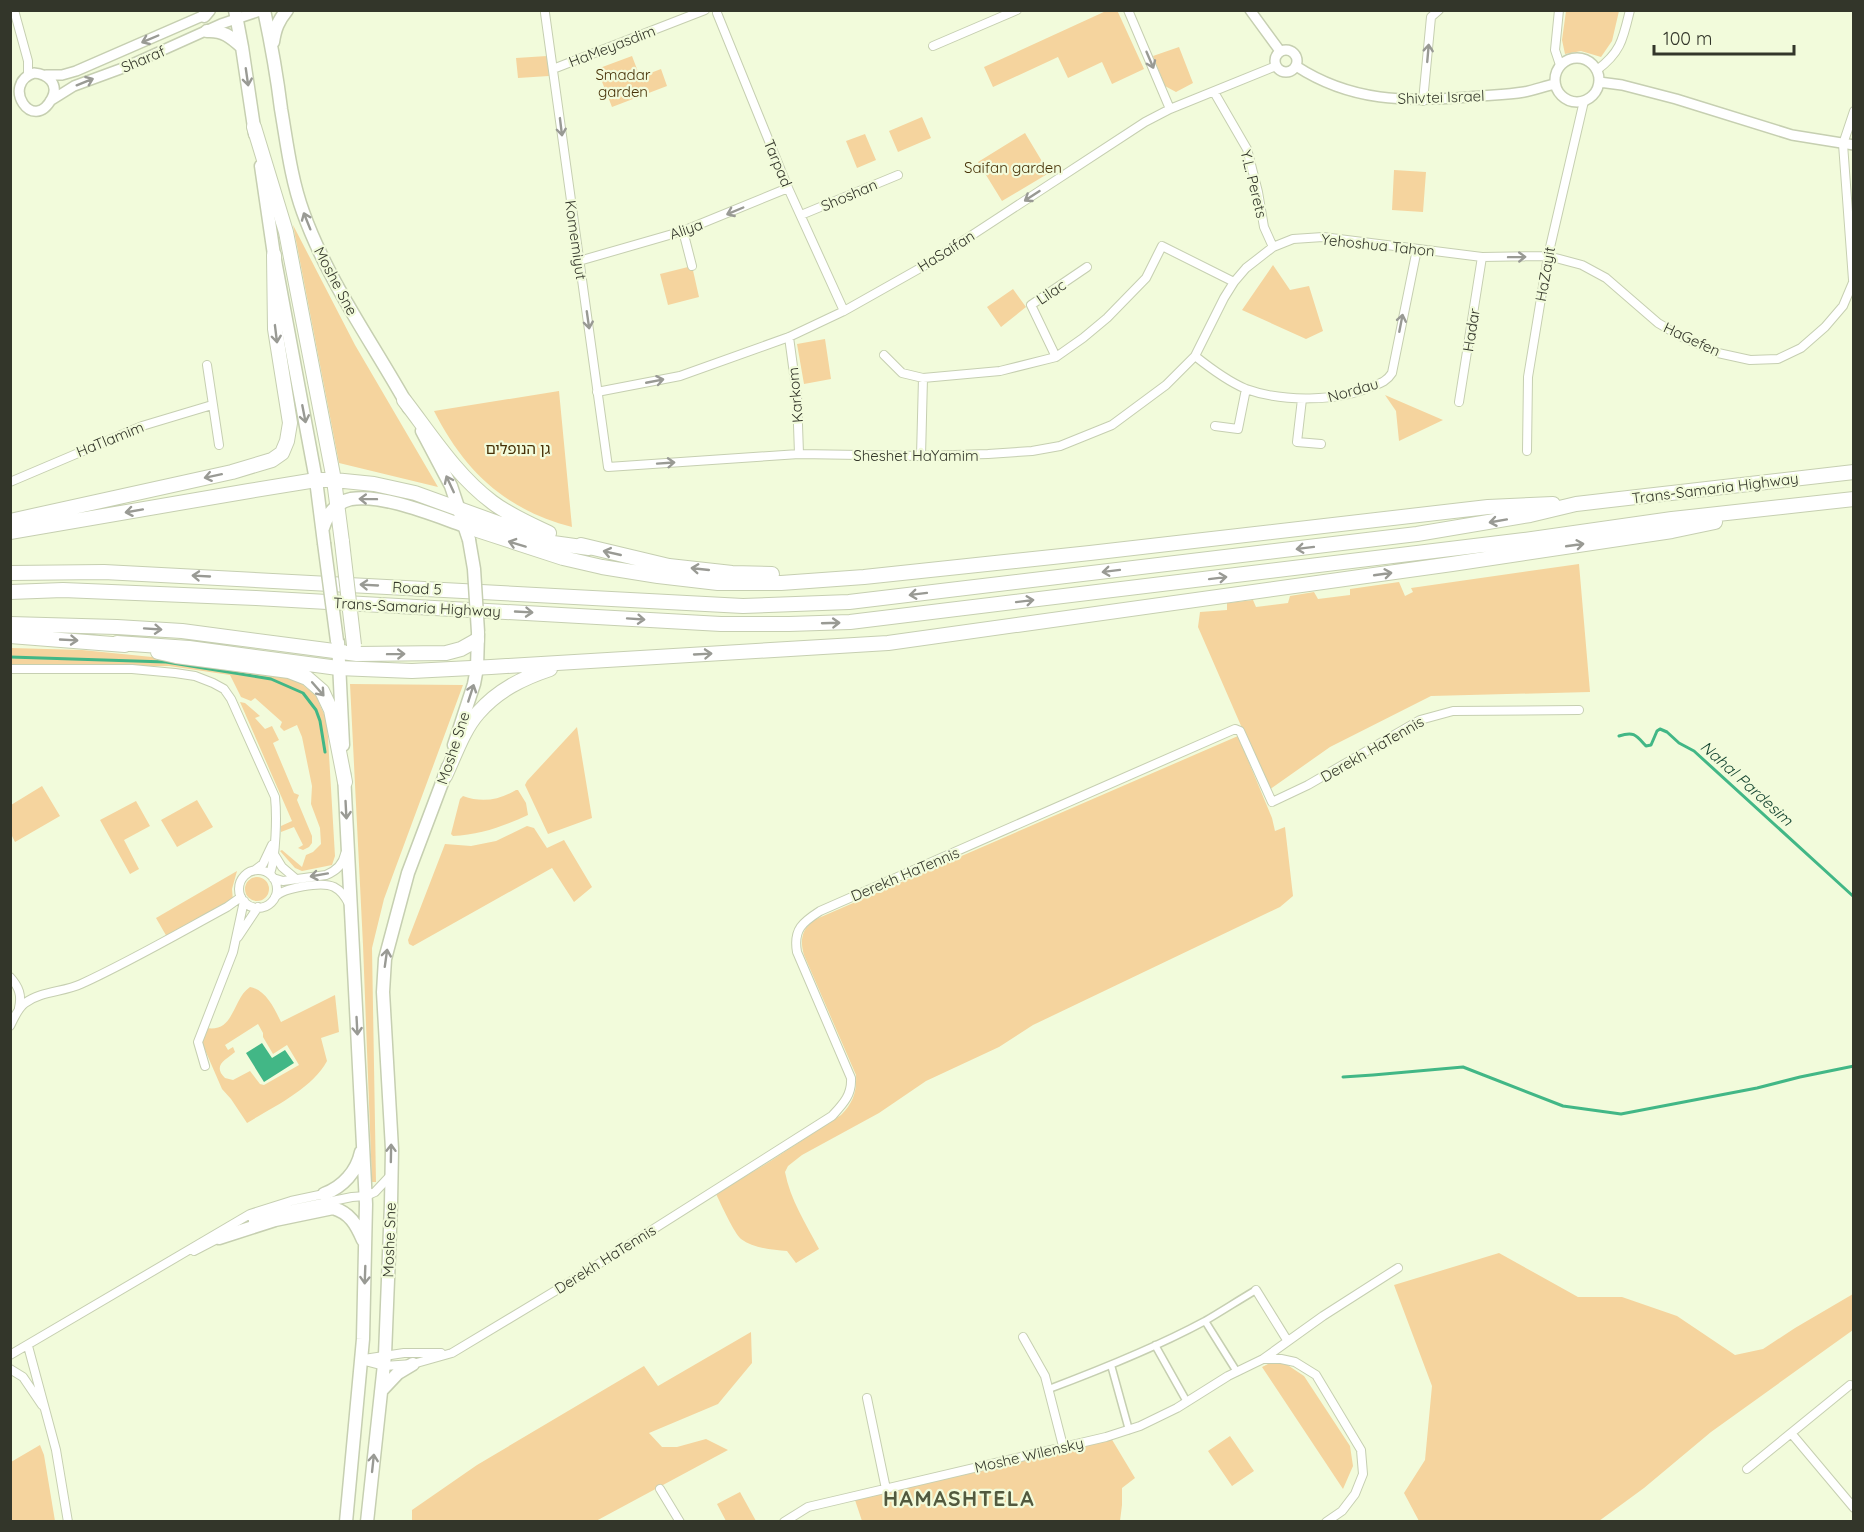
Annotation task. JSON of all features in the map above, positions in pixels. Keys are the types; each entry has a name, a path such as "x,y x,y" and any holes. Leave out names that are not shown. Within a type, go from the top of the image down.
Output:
{"highway":[{"path":"254,127 286,232 334,480 355,649 365,666 374,669"},
{"path":"10,521 232,472 272,460 282,453 290,423 275,329 274,255"},
{"path":"404,400 458,470 492,503 551,535 589,548"},
{"name":"Trans-Samaria Highway","path":"1576,504 1854,472"},
{"path":"10,532 316,480 334,480 374,484 405,491 460,508 553,543 589,548 669,566 732,573 864,577"},
{"path":"10,592 63,590 245,598 721,624 850,622 1524,540 1672,519 1854,499"},
{"path":"10,573 104,572 743,606 799,605 849,602 1417,534 1530,515 1576,504"},
{"path":"467,533 602,567 718,583 770,583 864,577 1488,507 1576,504"},
{"path":"10,636 189,648 338,668 412,671 888,643 1672,531 1805,505"},
{"path":"10,624 117,627 355,649 446,653 461,649 478,636"},
{"path":"117,643 176,656 289,671 307,678 322,691 331,710 345,782"},
{"path":"445,776 478,713 496,696 526,677 569,663"}],"main road":[{"name":"Moshe Sne","path":"263,10 273,49 290,165 302,210 339,289 452,486 467,533 474,569 478,636 474,684 445,776 408,873 385,959 383,992 392,1149 388,1295 385,1360 367,1521"},
{"path":"273,49 274,31 286,10"},
{"name":"Moshe Sne","path":"236,15 274,255 316,480 338,646 366,1196 361,1360 346,1521"},
{"path":"207,31 216,30 227,34 242,47"},
{"path":"323,528 327,516 336,506 349,500 380,500 428,513 467,533"},
{"path":"324,1194 338,1187 354,1171 360,1160 363,1145"},
{"path":"219,1238 275,1220 333,1208 343,1211 350,1217 366,1246"},
{"path":"381,1391 398,1373 413,1364"}],"street":[{"path":"14,10 28,61 28,75"},
{"name":"Sharaf","path":"50,101 74,86 123,68 207,31 236,15 263,10"},
{"path":"706,10 711,14 719,12"},
{"name":"HaMeyasdim","path":"553,69 706,10"},
{"path":"933,46 1017,10"},
{"path":"1128,10 1170,109"},
{"path":"1250,10 1280,51"},
{"path":"1424,100 1431,17 1439,10"},
{"path":"1559,10 1555,50 1560,65"},
{"path":"1597,70 1610,60 1621,43 1630,10"},
{"name":"Sharaf","path":"46,75 62,75 76,71 209,12"},
{"name":"Tarpad","path":"719,12 788,188 844,311"},
{"name":"Komemiyut","path":"545,13 608,467"},
{"path":"1280,51 1293,52 1297,59 1296,66 1286,72 1279,69 1276,66 1275,57 1280,51"},
{"path":"1572,58 1587,60 1597,70 1599,82 1594,93 1584,101 1569,100 1563,96 1555,84 1560,65 1572,58"},
{"name":"HaSaifan","path":"597,392 680,376 789,337 844,311 931,262 1145,122 1170,109 1276,66"},
{"name":"Shivtei Israel","path":"1296,66 1334,86 1379,98 1424,100 1523,92 1555,84"},
{"path":"13,112 37,110 50,101 53,95 53,84 46,75 39,73 28,75 18,81 12,90 17,106 24,110"},
{"path":"1599,82 1622,85 1676,99 1792,135 1854,145"},
{"name":"Y.L. Perets","path":"1214,92 1247,149 1264,226 1273,247"},
{"name":"HaZayit","path":"1527,451 1528,377 1548,256 1584,101"},
{"path":"1853,280 1843,144 1854,111"},
{"name":"Shoshan","path":"801,215 898,175"},
{"name":"Aliya","path":"579,261 682,231 788,188"},
{"path":"682,231 692,266"},
{"name":"Yehoshua Tahon","path":"1195,356 1234,282 1246,268 1273,247 1293,239 1323,237 1482,257 1548,256"},
{"path":"884,355 902,373 923,378 1000,371 1056,357 1107,318 1146,278 1162,246 1234,282"},
{"name":"Nordau","path":"1195,356 1217,373 1246,389 1302,399 1345,395 1388,380 1392,373 1417,249"},
{"name":"HaGefen","path":"1548,256 1582,265 1606,278 1658,323 1680,336 1718,353 1750,360 1778,359 1801,348 1825,327 1843,306 1853,280"},
{"name":"Hadar","path":"1460,402 1482,257"},
{"name":"Lilac","path":"1056,357 1031,305 1088,267"},
{"name":"Karkom","path":"789,337 797,396 799,454"},
{"name":"Sheshet HaYamim","path":"608,467 799,454 921,456 988,454 1032,451 1060,446 1112,425 1166,385 1195,356"},
{"path":"207,365 219,445"},
{"path":"921,456 923,378"},
{"path":"1215,426 1238,429 1246,389"},
{"path":"1302,399 1297,442 1321,444"},
{"name":"HaTlamim","path":"10,482 142,426 212,405"},
{"path":"10,669 132,669 175,673 202,678 224,689 231,699 275,797 274,854 271,876 276,887 275,897"},
{"name":"Derekh HaTennis","path":"361,1360 385,1360 413,1364 452,1353 570,1282 832,1116 846,1101 851,1078 795,943 796,934 801,926 820,911 1237,729 1240,731 1272,802 1308,785 1420,720 1433,715 1453,711 1579,710"},
{"path":"274,837 263,864 244,876 241,882 239,888 243,899 249,905 258,907 268,905 279,893 295,888 329,886 334,887 347,899 352,911"},
{"path":"255,870 279,880 331,873 344,862 348,844"},
{"path":"274,854 282,867 296,879"},
{"path":"205,1066 198,1042 237,939 243,899"},
{"path":"10,1026 24,1003 40,996 71,989 103,974 243,899"},
{"path":"237,939 258,907"},
{"path":"10,977 19,990 21,999 19,1010"},
{"path":"144,1275 250,1222 288,1210 366,1196 375,1192 390,1176"},
{"path":"10,1355 250,1214 291,1201 324,1194"},
{"name":"Moshe Wilensky","path":"784,1521 808,1507 1106,1437 1140,1426 1263,1359 1287,1340 1398,1268"},
{"path":"1049,1389 1155,1345 1205,1321 1256,1290 1287,1340"},
{"path":"388,1295 391,1341 396,1350 404,1353"},
{"path":"1205,1321 1237,1372"},
{"path":"1023,1337 1045,1376 1063,1446"},
{"path":"1155,1345 1186,1402"},
{"path":"28,1346 56,1450 68,1521"},
{"name":"Derekh HaTennis","path":"385,1360 404,1353 452,1353"},
{"path":"1263,1359 1295,1362 1316,1375 1360,1450 1363,1474 1355,1494 1342,1511 1326,1521"},
{"path":"1111,1365 1129,1430"},
{"path":"10,1369 23,1377 46,1411"},
{"path":"1747,1469 1850,1385"},
{"path":"867,1398 886,1489"},
{"path":"1791,1433 1854,1508"},
{"path":"660,1489 680,1521"}],"green space":[{"path":"1117,10 1144,69 1112,84 1102,62 1068,78 1058,57 993,87 984,67 1106,11"},
{"path":"1566,11 1619,11 1612,41 1601,57 1581,51 1565,54 1562,40"},
{"path":"1179,47 1193,83 1176,92 1165,86 1153,56"},
{"path":"547,56 549,76 518,78 516,58"},
{"name":"Smadar garden","path":"632,56 640,77 661,69 667,86 612,107 597,69"},
{"path":"922,117 931,138 898,152 889,131"},
{"name":"Saifan garden","path":"1025,133 1049,173 1002,201 978,162"},
{"path":"865,134 876,160 857,168 846,141"},
{"path":"1394,170 1426,172 1423,212 1392,210"},
{"path":"293,225 355,345 438,487 339,463"},
{"path":"1273,265 1290,290 1309,286 1323,331 1306,339 1242,310"},
{"path":"692,266 699,297 668,305 660,274"},
{"path":"1013,289 1026,307 1001,327 987,307"},
{"path":"825,339 831,379 804,384 797,344"},
{"name":"גן הנופלים","path":"559,391 572,527 548,520 527,510 490,485 459,452 434,411"},
{"path":"1385,395 1443,420 1399,441 1396,411"},
{"path":"1579,564 1590,692 1431,696 1330,747 1269,790 1198,627 1200,612 1227,610 1227,603 1253,600 1256,607 1288,603 1290,596 1314,592 1318,599 1350,595 1350,589 1399,582 1405,596 1413,592 1411,588"},
{"path":"11,648 82,650 162,658 290,678 302,684 316,696 327,721 335,856 332,865 302,871 295,868 280,851 282,850 302,867 306,855 321,844 320,828 311,804 312,786 302,737 297,725 284,731 280,727 282,722 255,698 251,701 241,697 230,675 169,666 11,667"},
{"path":"350,684 463,685 384,899 372,948 376,1182 372,1182"},
{"path":"240,702 245,703 260,716 255,718 265,729 272,726 279,740 273,743 294,793 299,795 297,800 312,836 312,843 303,850 298,848 303,845 294,827 281,832 281,826 292,821"},
{"path":"577,727 592,818 548,834 525,785"},
{"path":"1238,736 1272,818 1275,831 1285,827 1293,896 1280,907 1033,1025 999,1047 926,1081 879,1113 802,1155 788,1166 785,1172 795,1202 819,1249 796,1263 787,1251 757,1246 741,1239 731,1225 716,1194 841,1115 849,1106 855,1092 856,1075 804,955 802,945 806,928 814,920"},
{"path":"42,786 60,816 15,842 11,834 11,805"},
{"path":"516,790 526,803 528,815 482,832 453,836 451,834 460,799 463,796 490,799"},
{"path":"197,800 213,827 177,847 161,820"},
{"path":"136,801 150,826 124,840 139,869 130,874 100,820"},
{"path":"527,826 534,828 547,848 564,840 592,887 574,902 552,868 413,946 409,944 408,940 445,844 471,846 496,841"},
{"path":"237,871 232,889 233,901 167,937 156,918"},
{"path":"257,877 266,880 269,889 266,898 257,901 248,898 245,889 248,880"},
{"path":"250,987 261,992 269,1000 281,1022 335,995 339,1032 321,1038 327,1061 312,1080 291,1097 247,1123 222,1089 202,1043 206,1028 223,1025 244,992","holes":["258,1024 273,1054 287,1045 299,1065 264,1085 260,1084 250,1071 233,1080 225,1078 220,1066 235,1052 233,1047 228,1050 225,1045"]},
{"path":"1499,1253 1578,1297 1622,1297 1677,1316 1735,1355 1763,1349 1853,1294 1853,1330 1711,1432 1644,1488 1599,1521 1419,1521 1404,1493 1425,1460 1432,1386 1394,1285"},
{"path":"751,1332 752,1363 718,1404 649,1433 662,1447 677,1447 706,1439 728,1450 596,1521 412,1522 412,1510 477,1465 644,1366 658,1386"},
{"path":"1268,1364 1286,1364 1304,1376 1350,1446 1353,1466 1343,1489 1262,1367"},
{"path":"1230,1436 1254,1471 1232,1486 1208,1451"},
{"path":"1111,1438 1135,1478 1122,1488 1120,1521 862,1521 854,1497"},
{"path":"40,1445 44,1455 55,1521 11,1521 11,1462"},
{"path":"740,1492 756,1521 726,1521 717,1504"}],"shaded area":[{"path":"262,1043 272,1058 285,1050 294,1063 264,1082 246,1053"}],"waterway":[{"path":"10,657 166,662 271,679 303,693 316,710 325,752"},
{"name":"Nahal Pardesim","path":"1619,736 1634,735 1646,746 1651,745 1657,731 1660,729 1667,732 1679,743 1694,751 1854,897"},
{"path":"1343,1077 1463,1067 1563,1106 1621,1114 1757,1088 1854,1066"}],"district":[{"name":"HAMASHTELA","path":"959,1498"}]}
